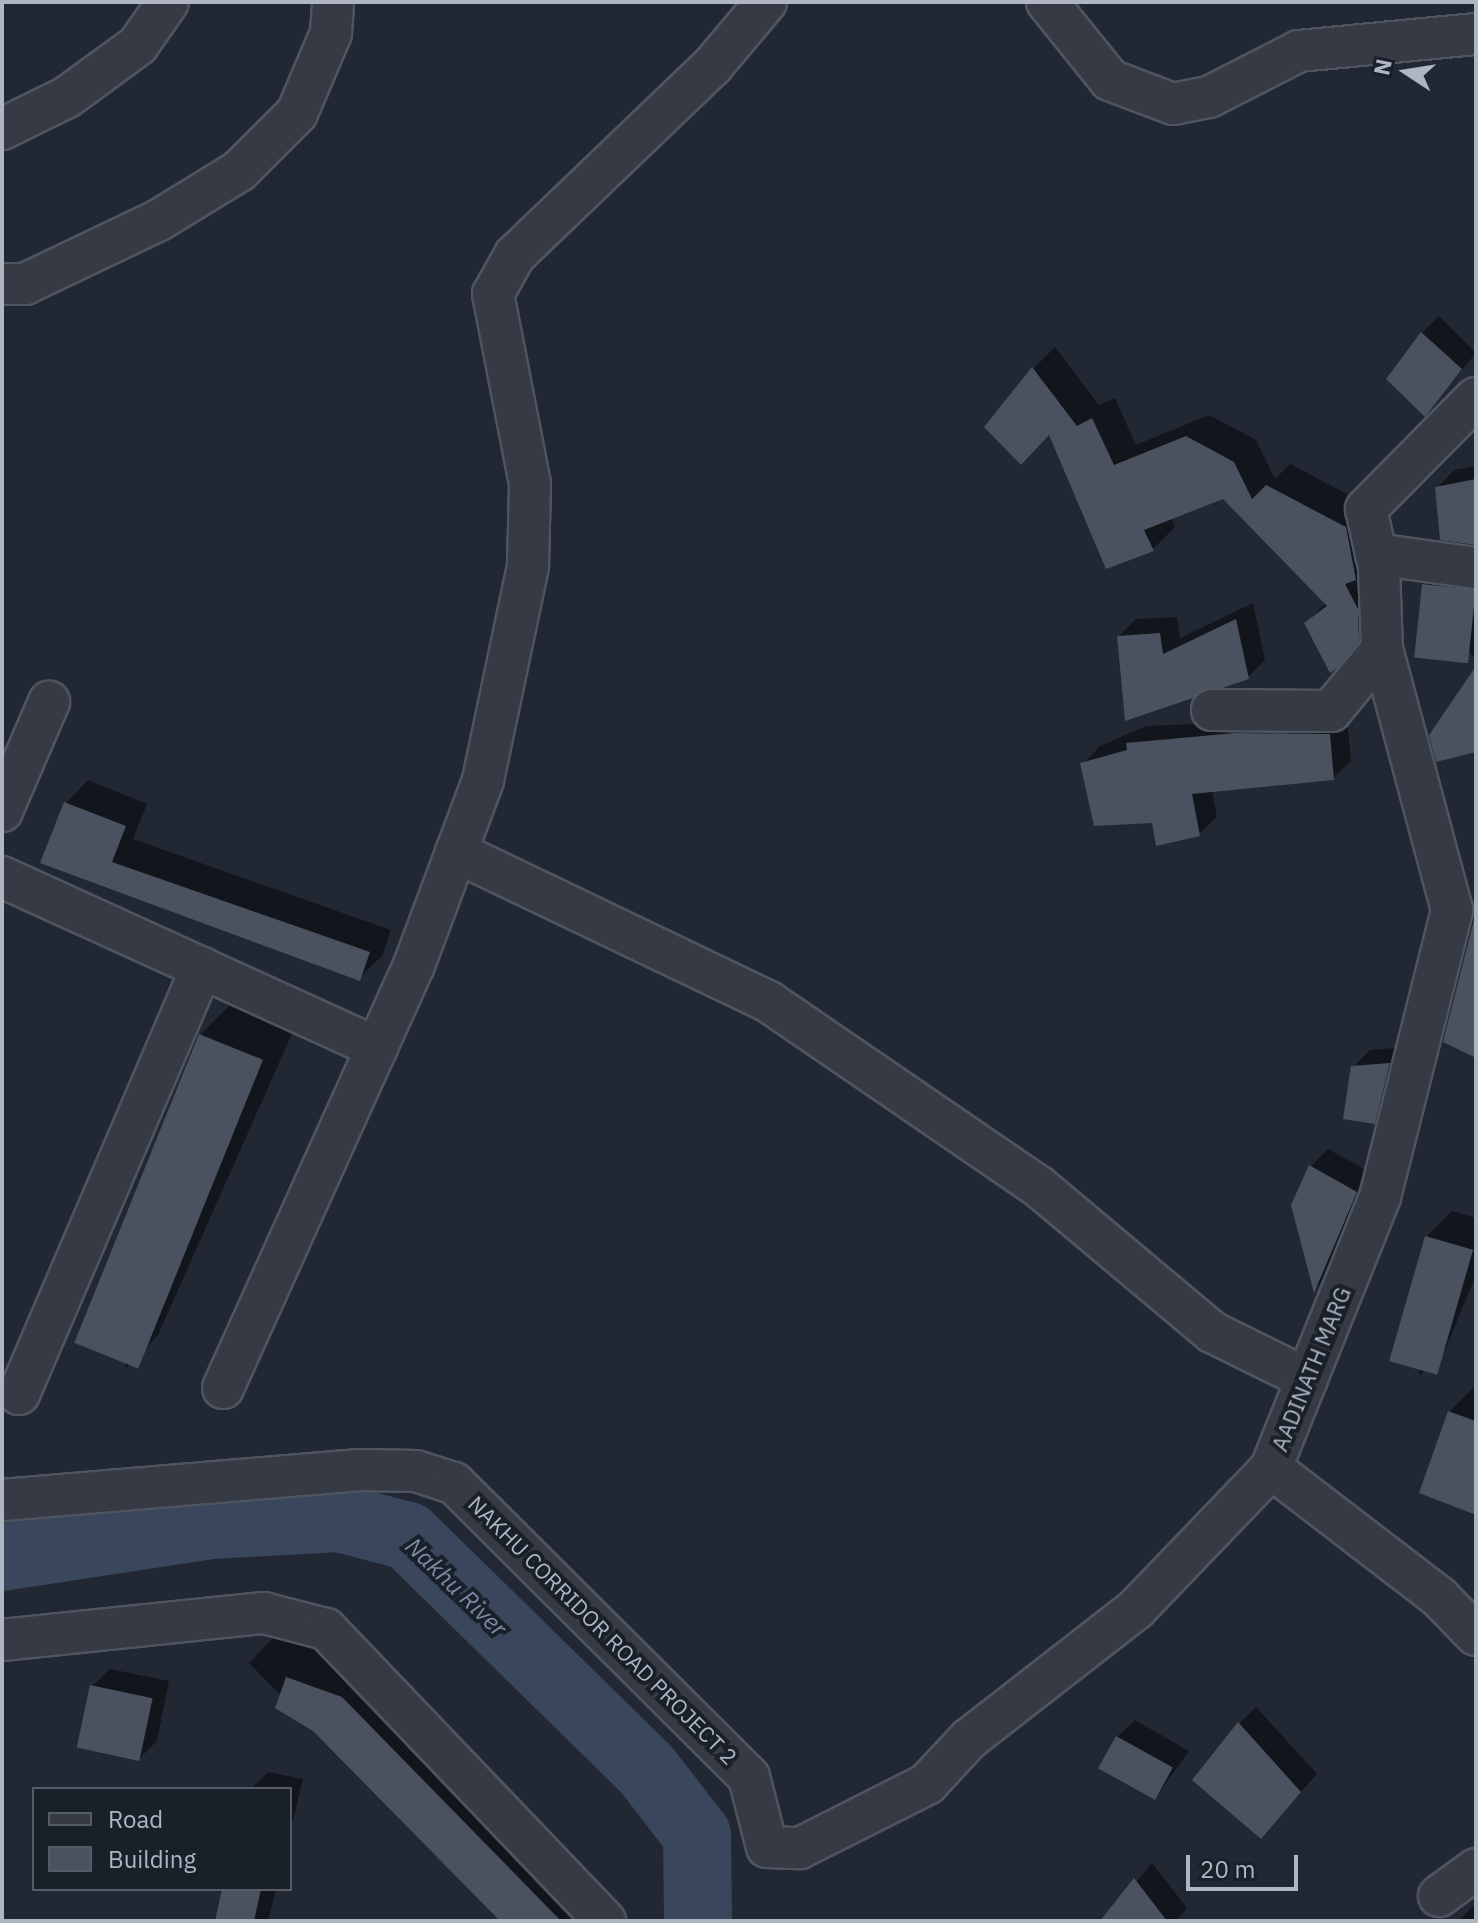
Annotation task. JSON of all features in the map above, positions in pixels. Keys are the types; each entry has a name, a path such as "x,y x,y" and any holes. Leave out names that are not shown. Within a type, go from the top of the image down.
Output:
{"street":[{"path":"2,129 67,97 138,45 168,2"},
{"path":"2,284 25,284 105,245 239,171 297,113 331,33 333,2"},
{"path":"223,1388 377,1048 483,780 528,566 530,484 493,294 515,255 713,65 766,2"},
{"path":"1047,2 1110,80 1173,104 1209,97 1299,51 1476,34"},
{"path":"1476,398 1366,509 1378,561 1476,568"},
{"name":"AADINATH MARG","path":"767,1847 800,1848 927,1784 969,1739 1136,1609 1271,1468 1380,1197 1452,910 1382,649 1378,561"},
{"path":"1212,710 1331,711 1382,649"},
{"path":"2,811 49,702"},
{"path":"456,852 769,1002 1038,1186 1212,1332 1307,1379"},
{"path":"2,877 377,1048"},
{"path":"19,1394 202,968"},
{"path":"1271,1468 1439,1597 1476,1635"},
{"name":"NAKHU CORRIDOR ROAD PROJECT 2","path":"2,1500 360,1470 416,1471 454,1483 749,1777 767,1847"},
{"path":"2,1640 264,1613 326,1629 605,1921"},
{"path":"1439,1896 1476,1869"}],"building":[{"path":"1421,332 1462,369 1425,417 1386,379"},
{"path":"1032,367 1077,426 1092,418 1114,465 1186,436 1234,462 1252,499 1266,485 1346,527 1356,580 1345,584 1358,609 1359,641 1337,668 1330,673 1304,623 1327,606 1223,499 1144,530 1154,551 1106,569 1049,435 1021,465 984,427"},
{"path":"1476,479 1476,545 1440,540 1435,487"},
{"path":"1422,584 1476,590 1468,663 1414,658"},
{"path":"1236,619 1249,679 1125,721 1117,636 1160,633 1163,654"},
{"path":"1476,666 1476,752 1436,762 1429,735"},
{"path":"1235,733 1330,734 1334,780 1192,794 1200,836 1156,846 1152,823 1094,826 1080,763 1127,750 1126,743"},
{"path":"64,802 126,826 112,862 370,952 360,981 40,863"},
{"path":"1476,912 1476,1058 1443,1042"},
{"path":"199,1034 263,1060 138,1369 74,1343"},
{"path":"1390,1063 1375,1124 1343,1119 1351,1066"},
{"path":"1309,1165 1357,1192 1314,1293 1291,1205"},
{"path":"1425,1236 1473,1250 1437,1375 1389,1361"},
{"path":"1448,1411 1476,1421 1476,1515 1419,1493"},
{"path":"286,1677 342,1697 561,1921 500,1921 313,1731 275,1708"},
{"path":"90,1685 153,1698 139,1761 77,1748"},
{"path":"1238,1722 1301,1792 1261,1839 1192,1780"},
{"path":"1116,1736 1173,1768 1155,1800 1098,1768"},
{"path":"1134,1878 1167,1921 1100,1921"},
{"path":"222,1891 261,1891 254,1921 215,1921"}],"waterway":[{"name":"Nakhu River","path":"2,1557 211,1525 339,1518 408,1536 646,1769 697,1835 698,1921"}]}
